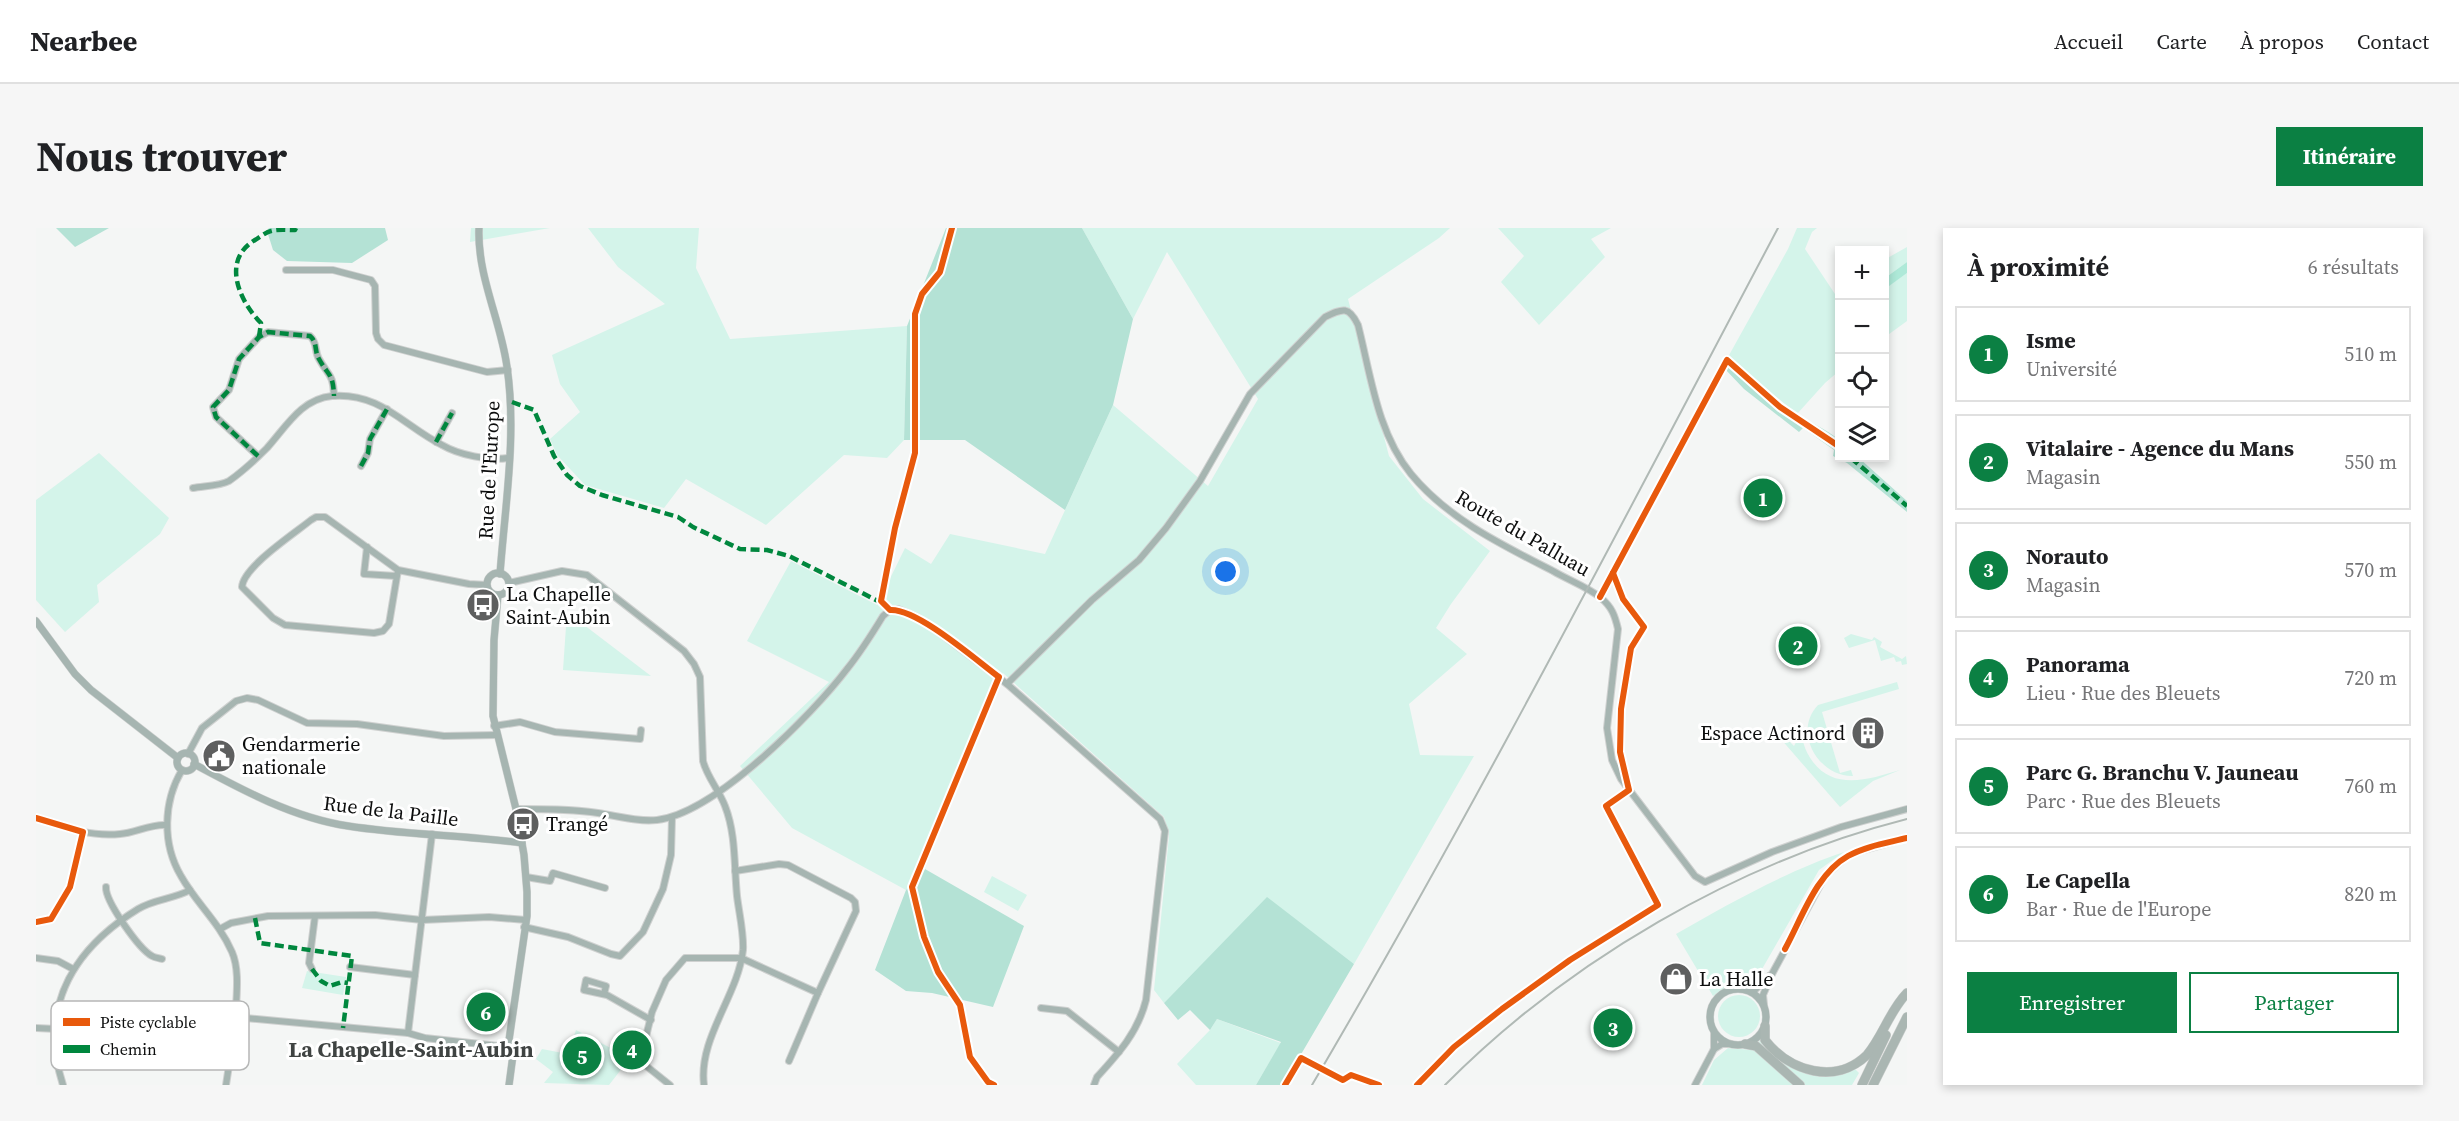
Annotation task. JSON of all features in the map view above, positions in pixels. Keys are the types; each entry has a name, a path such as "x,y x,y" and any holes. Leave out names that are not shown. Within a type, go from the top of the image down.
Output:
{"highway":[{"path":"1765,1026 1765,1040 1787,1063 1814,1075 1834,1075 1849,1070 1866,1057 1899,1001 1907,993"},
{"path":"1862,1085 1907,993"},
{"path":"1873,1085 1907,1017"},
{"path":"1882,1067 1895,1051 1907,1030"},
{"path":"1745,1044 1756,1046 1800,1085"}],"street":[{"name":"Rue de l'Europe","path":"479,228 483,268 508,370 512,415 500,574"},
{"path":"286,270 333,270 372,280 375,286 376,333 384,345 487,372 508,370"},
{"name":"Route du Palluau","path":"1007,684 1092,600 1139,560 1166,528 1200,481 1250,394 1325,317 1337,311 1346,310 1353,314 1358,325 1381,418 1394,447 1410,472 1432,497 1497,542 1600,597 1614,613 1618,629 1607,728 1612,760 1621,779 1695,876 1705,882 1772,852 1841,827 1907,809"},
{"path":"258,456 216,417 213,407 229,390 239,359 259,337 268,332 310,336 315,342 317,357 332,379 334,396"},
{"path":"193,488 227,482 258,456 302,408 318,399 334,396 354,396 387,409 450,449 482,457 508,458"},
{"path":"361,466 368,453 370,439 387,409"},
{"path":"436,442 452,413"},
{"path":"316,517 325,517 367,547 397,573 389,624 383,631 374,633 285,625 273,618 242,587 243,580 255,566 316,517"},
{"path":"367,547 364,574 397,573 487,585"},
{"path":"509,583 562,571 586,575 684,651 700,677 703,761 708,774 720,791 732,829 743,950 735,980 712,1037 706,1059 704,1085"},
{"path":"500,574 506,577 509,583 506,591 498,595 491,593 487,585 491,576 500,574"},
{"path":"498,595 492,683 494,726 516,809 526,878 525,923 508,1047 513,1055 509,1085"},
{"path":"516,809 569,810 641,821 672,817 720,791 764,756 829,691 853,661 883,616 890,610 898,609 917,617 1007,684 1142,801 1160,819 1165,831 1146,1000 1133,1034 1097,1077 1094,1085"},
{"path":"36,621 75,674 91,690 178,758"},
{"path":"188,754 202,728 236,701 248,698 255,699 307,723 357,724 444,736 496,735"},
{"path":"494,726 520,722 555,732 640,740 641,730"},
{"path":"182,754 188,754 193,758 194,764 188,771 182,770 177,765 178,758 182,754"},
{"name":"Rue de la Paille","path":"194,764 280,806 318,820 347,826 522,843"},
{"path":"182,770 169,801 166,825 177,869 220,930 232,952 237,968 237,1001"},
{"path":"220,930 231,923 268,916 375,915 422,920 489,917 525,923 568,936 620,956 643,932 663,889 671,855 672,817"},
{"path":"36,818 94,834 121,834 166,825"},
{"path":"408,1033 432,834"},
{"path":"1714,1049 1722,1044 1745,1044 1757,1038 1765,1026 1763,995 1818,887 1833,867 1857,852 1907,838"},
{"path":"735,871 779,864 788,865 809,874 855,902 856,911 789,1061"},
{"path":"526,878 550,881 553,873 605,888"},
{"path":"106,887 105,894 122,921 152,956 162,958"},
{"path":"60,1001 73,969 93,944 148,904 190,890"},
{"path":"312,969 309,963 315,916"},
{"path":"36,958 58,961 73,969"},
{"path":"670,1085 645,1065 641,1057 651,1020 666,980 685,958 741,958 818,993"},
{"path":"350,967 415,975"},
{"path":"1751,992 1772,974"},
{"path":"1695,1085 1714,1049 1714,1032 1710,1013 1716,999 1732,989 1742,989 1751,992 1764,1005"},
{"path":"604,994 651,1020"},
{"path":"1041,1008 1067,1011 1119,1052"},
{"path":"249,1018 408,1033 425,1038 508,1047"},
{"path":"1714,1032 1731,1044"},
{"path":"60,1070 63,1085"},
{"path":"226,1085 228,1070"}],"shaded area":[{"path":"56,228 109,228 75,247"},
{"path":"269,228 385,228 388,240 352,263 287,261 273,250 267,231"},
{"path":"471,228 550,228 470,242"},
{"path":"588,228 699,228 696,268 730,339 907,326 904,440 887,458 844,455 766,525 686,479 664,508 585,485 557,455 550,439 580,412 560,384 552,355 665,304 618,267"},
{"path":"946,228 1082,228 1133,319 1113,405 1065,510 965,440 904,440 907,326"},
{"path":"1082,228 1450,228 1439,238 1348,299 1389,456 1423,499 1490,551 1436,628 1467,654 1409,704 1420,755 1474,756 1354,964 1267,898 1164,1003 1154,990 1169,836 1164,817 1003,673 925,869 906,890 792,828 740,766 829,682 747,641 791,561 877,605 905,548 931,564 950,534 1045,554 1113,405 1208,486 1258,399 1167,252 1133,319"},
{"path":"1498,228 1611,228 1591,239 1605,257 1539,325 1501,282 1524,256"},
{"path":"1797,228 1817,228 1812,232 1805,249 1835,294 1835,374 1797,414 1728,357 1788,249"},
{"path":"1907,247 1907,262 1889,275 1889,257"},
{"path":"1907,262 1907,273 1889,286 1889,275"},
{"path":"1907,273 1907,321 1889,334 1889,300 1889,286"},
{"path":"1728,357 1778,401 1835,437 1835,457 1833,456 1834,450 1803,428 1799,432 1744,389 1725,369"},
{"path":"99,453 169,518 160,534 97,585 99,602 65,632 36,600 36,500"},
{"path":"1845,462 1863,462 1907,501 1907,512"},
{"path":"567,612 651,676 563,670"},
{"path":"1851,634 1872,640 1874,637 1882,642 1880,647 1902,659 1906,656 1907,664 1902,665 1901,661 1896,662 1894,657 1881,661 1875,640 1849,648 1844,638"},
{"path":"1897,682 1899,689 1822,712 1840,773 1851,770 1853,776 1841,774 1830,769 1820,761 1809,740 1808,728 1811,716 1818,705"},
{"path":"1801,726 1804,745 1810,758 1822,771 1832,777 1842,780 1865,779 1900,770 1873,781 1840,807 1780,738 1784,736 1794,746 1801,733 1795,727"},
{"path":"1844,852 1819,870 1754,983 1732,984 1713,996 1676,934 1780,878"},
{"path":"925,869 1024,926 993,1007 932,993 906,991 875,970 906,890"},
{"path":"992,876 1027,895 1018,911 984,892"},
{"path":"1267,897 1354,964 1283,1085 1256,1085 1281,1042 1217,1019 1210,1030 1190,1010 1178,1020 1164,1003"},
{"path":"307,971 346,977 343,995 302,988"},
{"path":"1739,995 1754,1001 1760,1016 1754,1031 1739,1037 1724,1031 1718,1016 1724,1001"},
{"path":"1217,1019 1281,1043 1256,1085 1196,1085 1177,1064 1210,1030"},
{"path":"576,1030 630,1058 609,1085 544,1083 553,1072 536,1059 542,1049 568,1054"},
{"path":"1762,1039 1782,1058 1804,1071 1828,1075 1855,1069 1859,1073 1852,1085 1803,1085 1756,1044"},
{"path":"1728,1048 1754,1050 1793,1085 1702,1085 1714,1060"}],"railway":[{"path":"1312,1085 1492,766 1778,228"},
{"path":"1445,1085 1493,1040 1545,997 1601,958 1659,922 1719,889 1781,861 1844,838 1907,819"}],"marked path":[{"path":"259,337 261,323 246,304 237,281 238,258 245,248 267,232 295,230 296,228"},
{"path":"258,456 216,417 213,407 229,390 239,359 259,337 268,332 310,336 314,341 319,359 331,379 334,396"},
{"path":"512,402 534,410 554,456 567,475 580,486 602,495 678,517 693,527 740,549 767,550 789,556 884,604"},
{"path":"361,466 368,453 370,439 387,409"},
{"path":"436,442 452,413"},
{"path":"1856,462 1907,506"},
{"path":"255,918 260,943 352,956 343,1028"},
{"path":"312,969 321,981 330,986 342,982 348,983"}],"cycle path":[{"path":"952,228 940,272 922,294 915,314 915,453 895,528 881,601 890,610 915,617 930,626 999,677 912,887 924,937 938,972 960,1005 970,1057 988,1082 994,1085"},
{"path":"1600,597 1727,360 1780,407 1835,444"},
{"path":"1417,1085 1454,1047 1502,1009 1570,960 1658,905 1606,806 1629,790 1620,752 1621,709 1631,648 1644,627 1623,599 1613,573"},
{"path":"36,818 83,832 70,887 51,919 36,922"},
{"path":"1785,949 1818,885 1837,864 1862,850 1907,838"},
{"path":"1285,1085 1301,1058 1343,1080 1351,1075 1379,1085"}],"place":[{"name":"Isme","path":"1763,498"},
{"name":"La Chapelle Saint-Aubin","path":"483,605"},
{"name":"Vitalaire - Agence du Mans","path":"1798,646"},
{"name":"Espace Actinord","path":"1868,733"},
{"name":"Gendarmerie nationale","path":"219,756"},
{"name":"Trangé","path":"523,824"},
{"name":"La Halle","path":"1676,979"},
{"name":"Le Capella","path":"486,1012"},
{"name":"Norauto","path":"1613,1028"},
{"name":"Panorama","path":"632,1050"},
{"name":"Parc G. Branchu V. Jauneau","path":"582,1056"}],"district":[{"name":"La Chapelle-Saint-Aubin","path":"411,1049"}]}
